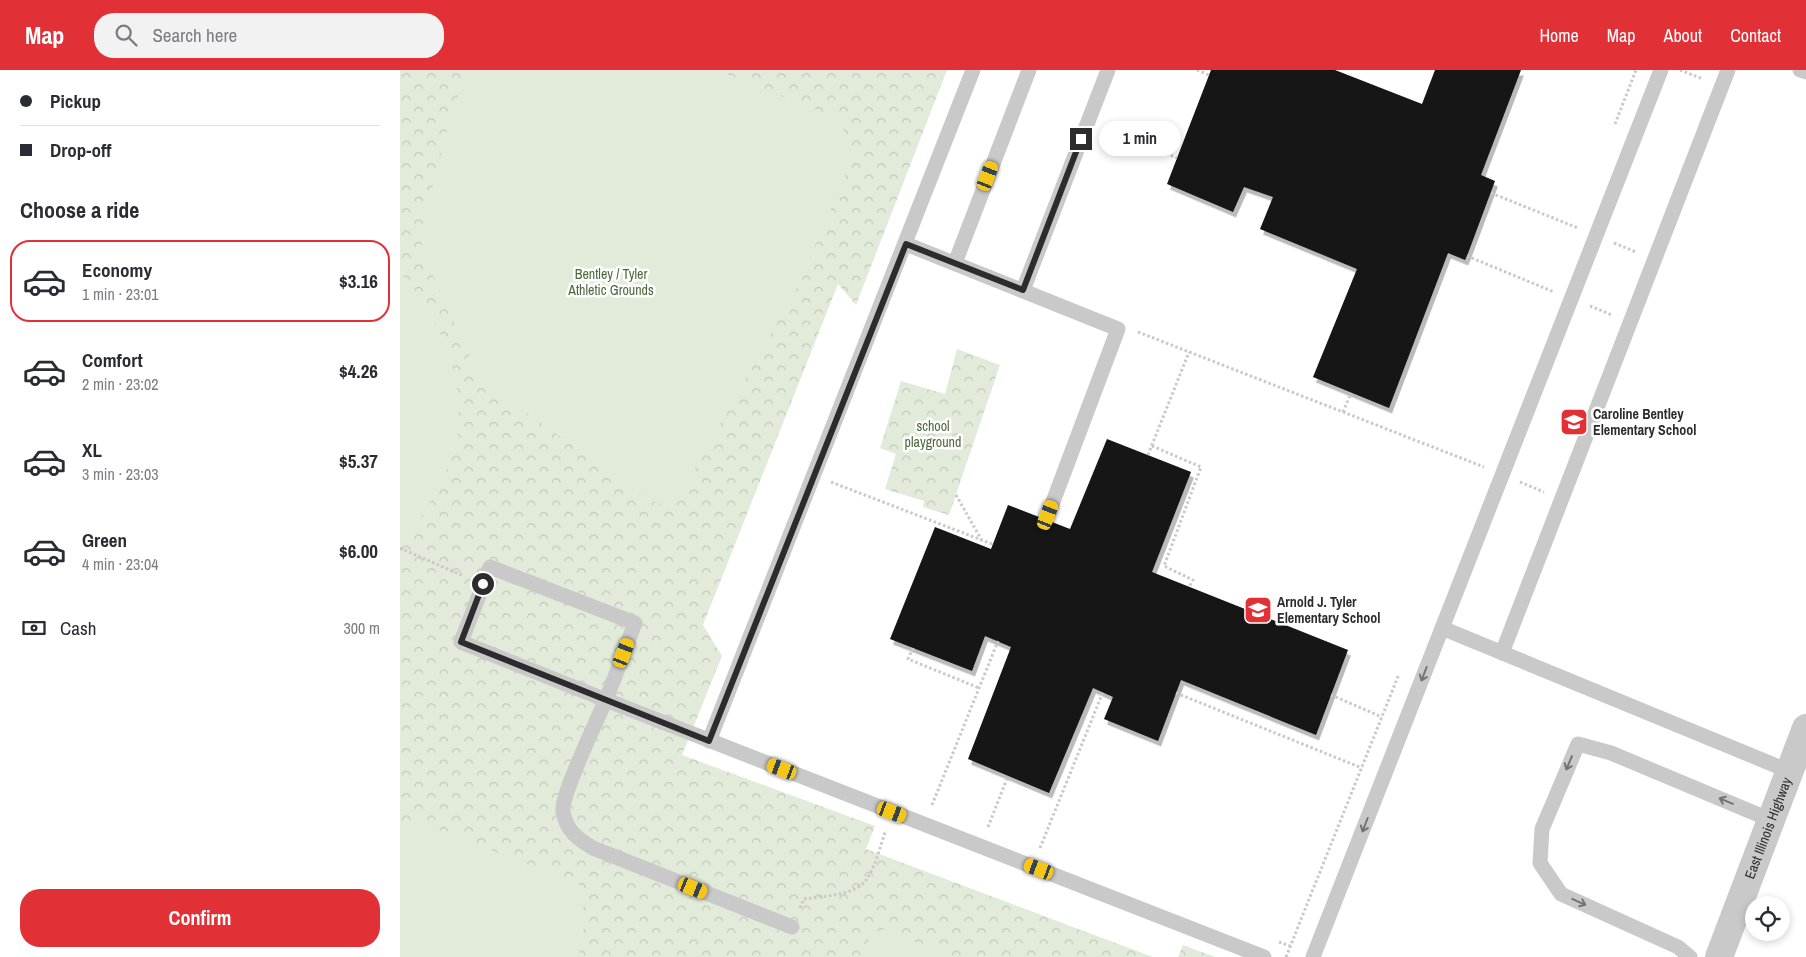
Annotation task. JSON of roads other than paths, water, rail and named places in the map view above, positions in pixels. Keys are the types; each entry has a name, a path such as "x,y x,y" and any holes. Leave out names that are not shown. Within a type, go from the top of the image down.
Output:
{"street":[{"name":"East Illinois Highway","path":"1719,957 1806,728"}],"lane":[{"path":"709,741 973,70"},
{"path":"955,263 1029,70"},
{"path":"1023,290 1108,70"},
{"path":"1313,957 1661,70"},
{"path":"1502,653 1728,70"},
{"path":"1800,70 1806,72"},
{"path":"906,244 1118,329 1048,515"},
{"path":"792,927 593,848 574,836 563,810 567,793 606,700 635,623 490,567 461,642 606,700 709,741 1264,957"},
{"path":"1442,628 1789,771"},
{"path":"1690,957 1678,947 1561,894 1540,863 1542,829 1578,744 1610,753 1770,820"}],"place":[{"name":"Caroline Bentley Elementary School","path":"1574,422"},
{"name":"Arnold J. Tyler Elementary School","path":"1258,610"}],"park label":[{"name":"Bentley / Tyler Athletic Grounds","path":"611,282"},
{"name":"school playground","path":"933,434"}]}
